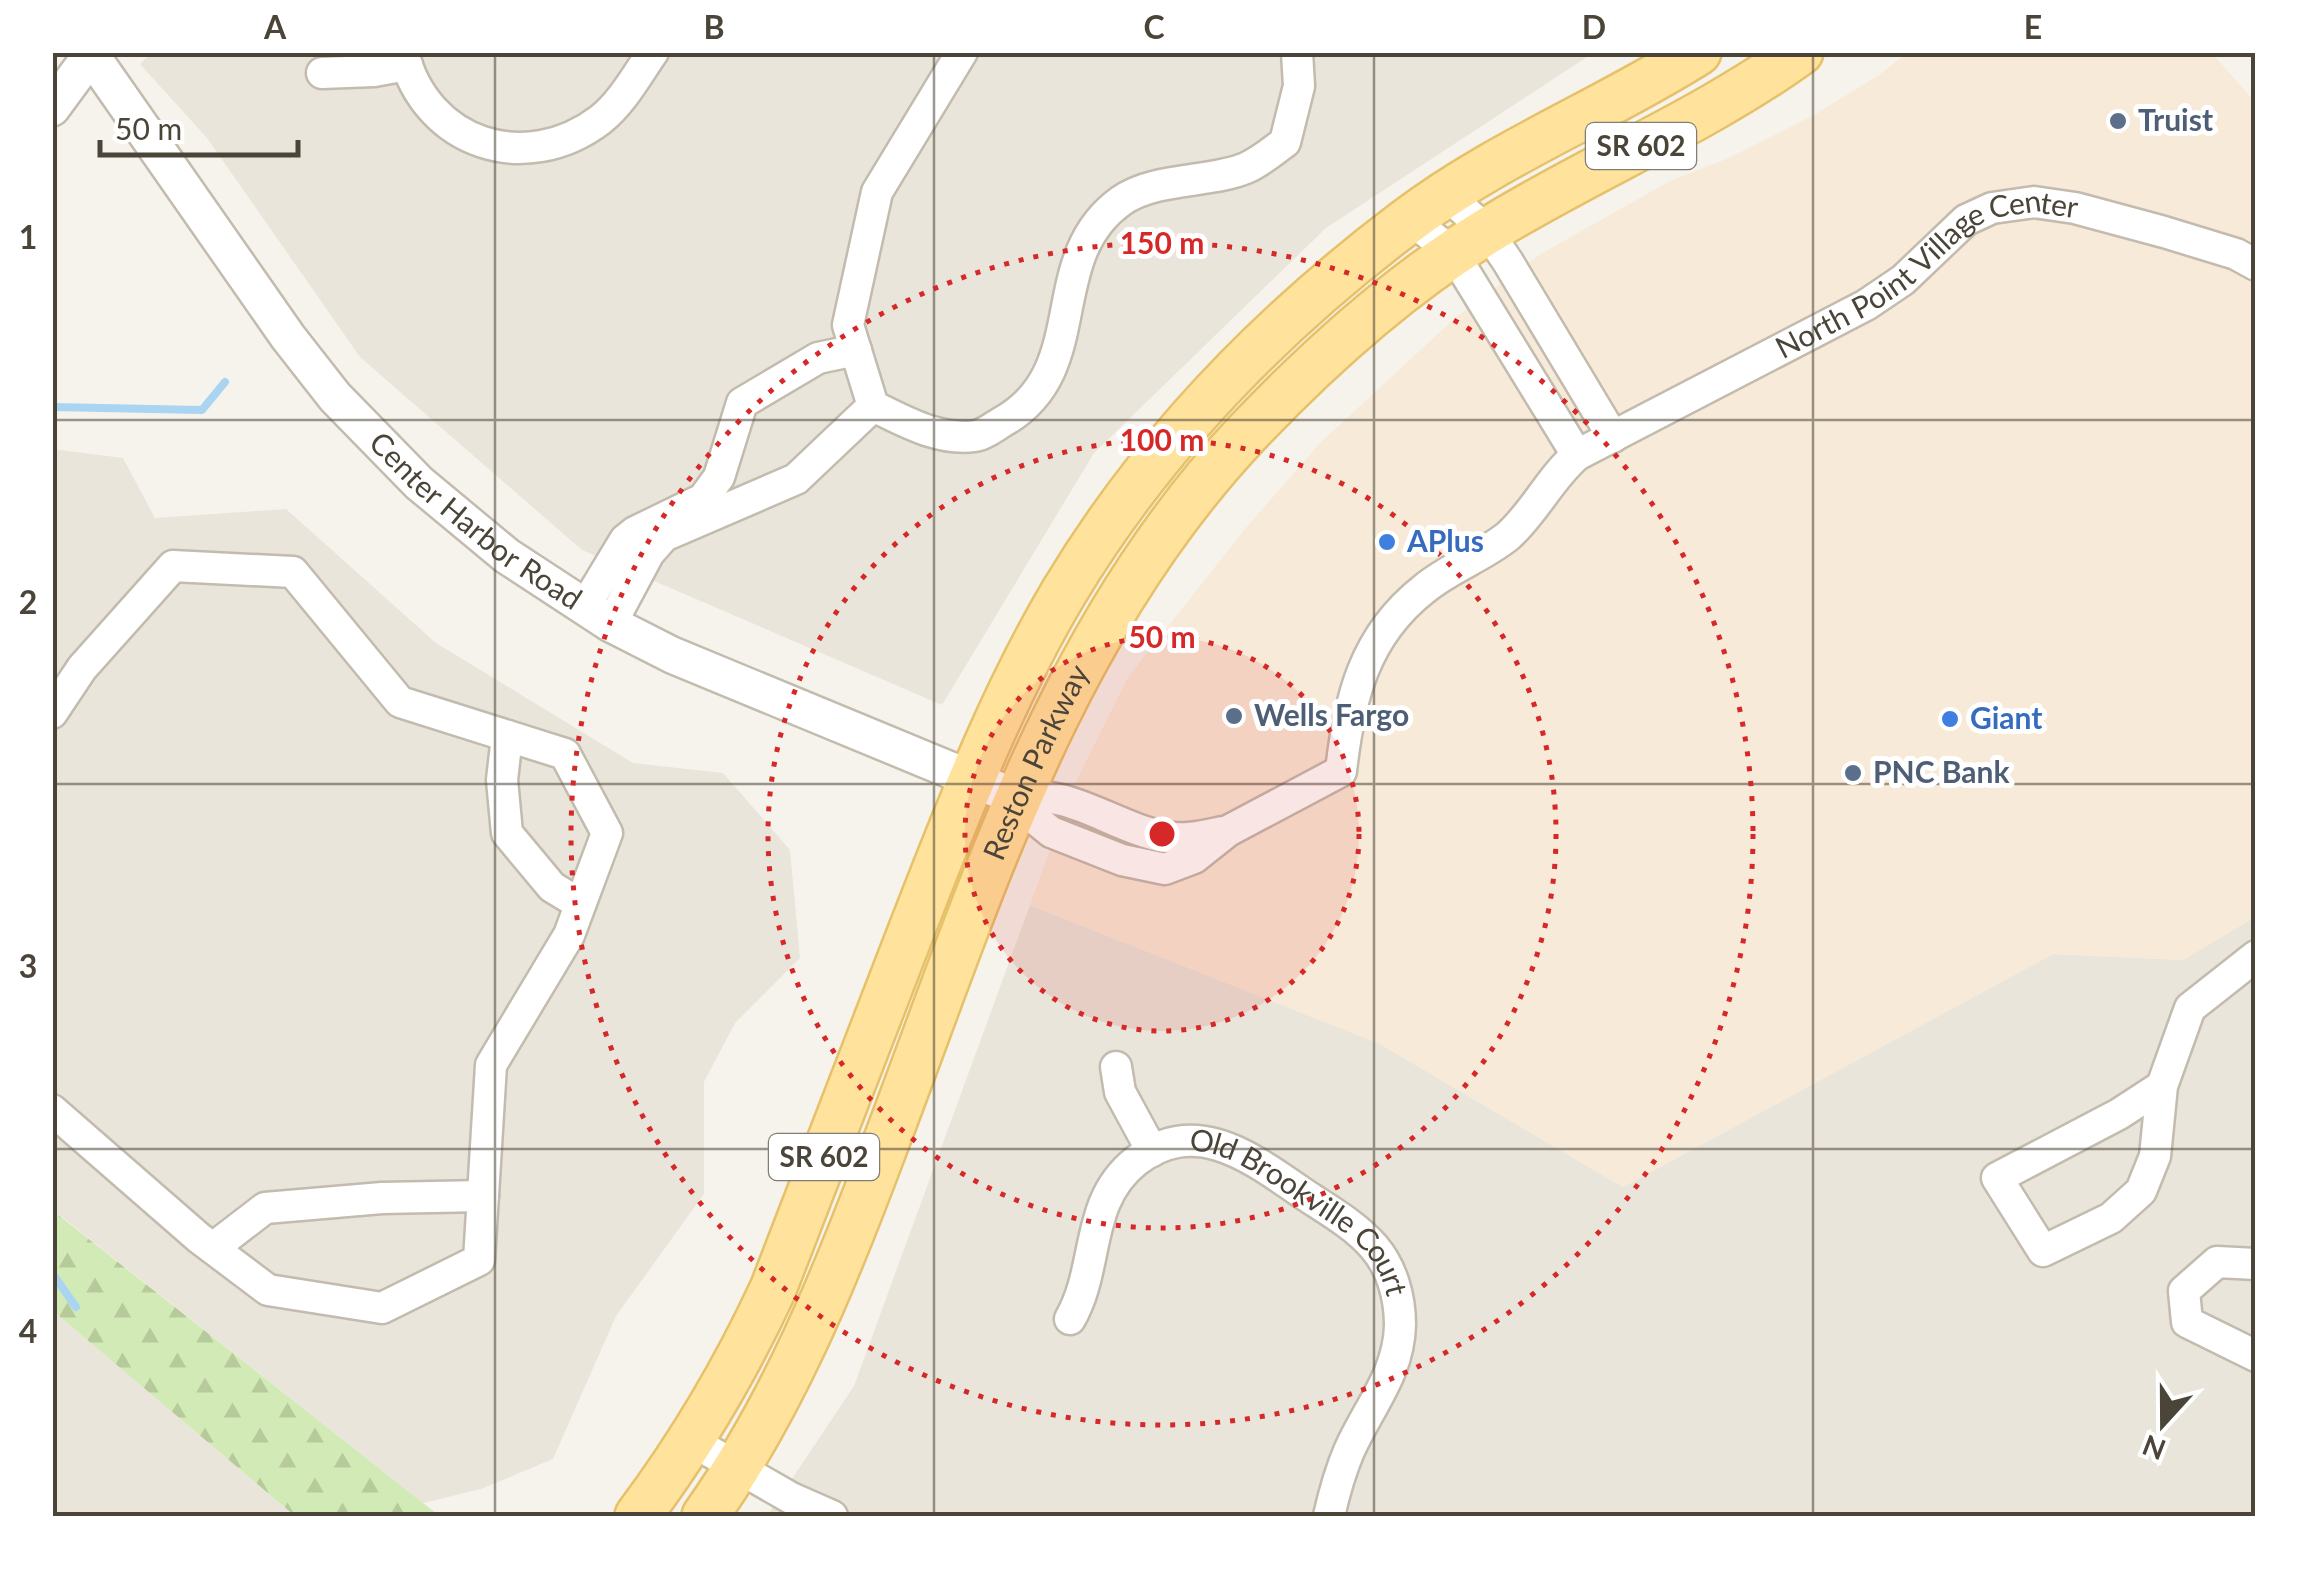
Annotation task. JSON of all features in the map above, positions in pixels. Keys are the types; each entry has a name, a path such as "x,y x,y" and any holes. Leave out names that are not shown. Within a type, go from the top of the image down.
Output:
{"main road":[{"name":"Reston Parkway","path":"638,1516 690,1440 749,1340 773,1289 971,779 1064,593 1103,532 1219,390 1292,317 1428,207 1542,136 1698,52"},
{"name":"Reston Parkway","path":"705,1516 782,1391 827,1294 1018,798 1072,680 1150,552 1242,438 1342,340 1470,242 1737,93 1800,52"}],"street":[{"path":"322,73 374,71 405,59 426,100 456,130 496,146 525,150 578,135 603,118 653,52"},
{"path":"962,52 876,192 848,325 873,406 926,432 976,436 1022,411 1048,377 1063,339 1074,268 1093,229 1122,200 1174,182 1246,168 1285,142 1299,86 1297,52"},
{"path":"52,73 92,53"},
{"path":"52,108 92,53"},
{"name":"Center Harbor Road","path":"92,53 288,336 335,396 444,505 507,556 598,616 688,662 1018,798"},
{"name":"North Point Village Center","path":"1018,798 1035,794 1061,799 1162,837 1192,838 1228,831 1341,771 1350,700 1374,646 1388,626 1425,587 1491,548 1519,525 1577,454 1866,305 1903,280 1966,220 1992,208 2034,202 2054,204 2224,250 2256,264"},
{"path":"1428,207 1470,242 1613,436"},
{"path":"1428,207 1470,242 1577,454"},
{"path":"598,616 625,540 703,498 719,476 742,403 818,358 856,350"},
{"path":"598,616 664,536 796,478 873,406"},
{"path":"52,713 82,668 172,566 292,572 400,702 565,754 607,833 569,935 490,1065 480,1260 382,1308 268,1290 52,1110"},
{"path":"507,736 502,780 507,833 552,887 580,904"},
{"path":"2162,1086 2119,1114 1997,1178 2042,1251 2111,1218 2141,1191 2155,1156 2162,1086 2190,1008 2256,956"},
{"path":"1116,1068 1120,1092 1152,1152"},
{"name":"Old Brookville Court","path":"1070,1319 1090,1271 1094,1232 1104,1199 1116,1178 1152,1152 1194,1141 1243,1152 1355,1228 1389,1270 1398,1298 1400,1326 1396,1356 1384,1388 1350,1449 1328,1516"},
{"path":"213,1248 265,1208 382,1198 484,1196"},
{"path":"2256,1264 2217,1262 2184,1292 2187,1322 2256,1356"},
{"path":"690,1440 790,1498 832,1516"}],"shaded area":[{"path":"152,52 1593,53 1326,228 1094,453 942,705 582,550 360,357 207,138 140,64"},
{"path":"1907,53 2212,53 2255,102 2255,917 2183,960 2053,954 1623,1187 1380,1044 1030,905 1070,793 1128,677 1245,529 1321,442 1455,318 1539,255 1670,181 1729,158 1814,115"},
{"path":"52,449 123,458 155,518 286,509 436,643 633,763 723,773 790,850 800,958 735,1023 704,1082 704,1194 616,1316 553,1459 481,1489 423,1503 53,1210"},
{"path":"1030,905 1380,1044 1623,1187 2053,954 2183,960 2255,917 2255,1516 767,1516 854,1386"},
{"path":"53,1311 295,1516 53,1516"}],"green space":[{"path":"52,1210 440,1516 295,1516 53,1311"}],"waterway":[{"path":"52,407 202,410 225,382"},
{"path":"52,1273 76,1307"}],"place":[{"name":"Truist","path":"2118,121"},
{"name":"APlus","path":"1387,542"},
{"name":"Wells Fargo","path":"1234,716"},
{"name":"Giant","path":"1950,719"},
{"name":"PNC Bank","path":"1853,773"}]}
